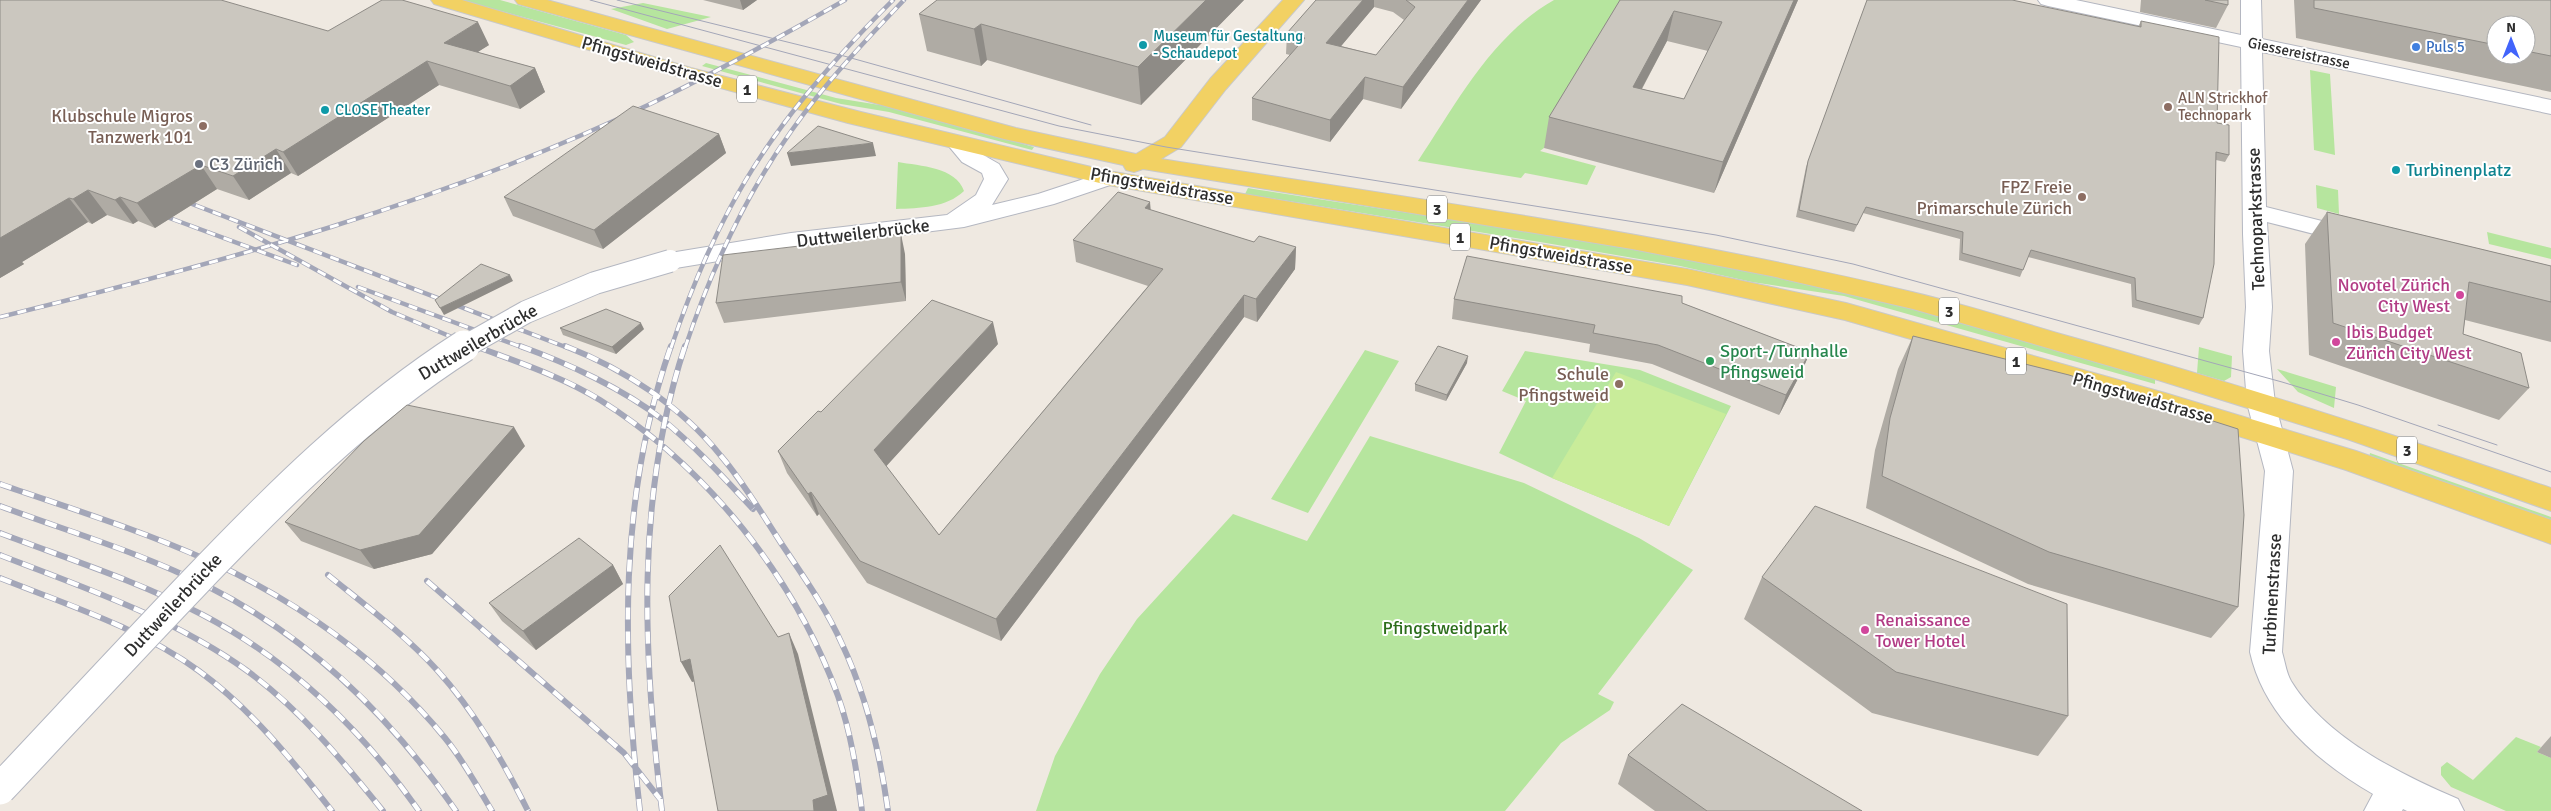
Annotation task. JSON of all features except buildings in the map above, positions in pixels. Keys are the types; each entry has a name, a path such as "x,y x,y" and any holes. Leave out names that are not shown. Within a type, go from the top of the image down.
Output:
{"main road":[{"name":"Pfingstweidstrasse","path":"441,0 684,72 958,144 1108,178 1678,275 1762,292 1865,318 2165,403 2356,462 2551,532"},
{"name":"Pfingstweidstrasse","path":"525,0 1012,134 1140,162 1632,241 1772,268 1915,301 2357,432 2551,500"},
{"path":"1108,178 1140,162 1173,142 1218,84 1294,0"}],"street":[{"name":"Giessereistrasse","path":"2048,0 2551,107"},
{"name":"Technoparkstrasse","path":"2251,0 2255,212 2259,307 2256,351 2261,403 2270,436"},
{"path":"903,229 961,214 986,199 992,190 996,179 991,170 970,157 958,144"},
{"name":"Duttweilerbrücke","path":"0,789 296,477 386,398 431,366 475,339 544,303 645,267 791,241 903,229 996,213 1108,178"},
{"path":"2255,212 2376,242"},
{"name":"Turbinenstrasse","path":"2270,436 2278,471 2266,652 2272,676 2289,704 2310,727 2389,800 2446,811"}],"green space":[{"path":"460,0 500,0 626,35 634,42 626,45"},
{"path":"1554,0 1632,0 1544,148 1540,151 1596,166 1587,185 1525,173 1521,178 1418,161 1461,94 1494,51 1532,15"},
{"path":"643,3 711,17 667,29 611,9"},
{"path":"706,63 836,98 886,106 1034,147 1032,150 889,112 841,104 702,66"},
{"path":"2310,70 2330,74 2335,155 2314,150"},
{"path":"898,162 945,172 960,183 964,191 957,197 941,204 896,209"},
{"path":"2316,185 2338,190 2339,214 2317,208"},
{"path":"1248,188 1590,242 1795,280 1886,301 2021,338 2155,377 2155,384 1844,296 1752,282 1680,266 1540,242 1245,194"},
{"path":"2487,232 2551,248 2551,259 2489,244"},
{"path":"2199,347 2232,356 2231,377 2224,381 2197,373"},
{"path":"1365,350 1399,361 1308,513 1271,499"},
{"path":"1525,351 1640,370 1731,406 1669,526 1552,478 1499,453 1526,401 1502,391"},
{"path":"2277,369 2336,387 2334,408 2298,392"},
{"path":"1616,372 1726,414 1669,526 1552,478"},
{"name":"Pfingstweidpark","path":"1370,436 1524,483 1639,538 1693,570 1598,694 1614,702 1610,710 1561,743 1505,811 1036,811 1055,756 1100,674 1137,619 1233,514 1307,541"},
{"path":"2370,453 2551,517 2551,523 2369,458"},
{"path":"2516,737 2541,747 2537,752 2551,758 2551,811 2506,811 2451,787 2441,775 2441,767 2447,762 2473,780"}],"tram line":[{"path":"590,0 1059,126 1166,147 1716,235 1853,264 2282,382 2358,405 2551,472"},
{"path":"617,0 844,56 1091,125"},
{"path":"2438,425 2497,445"}],"railway":[{"path":"287,240 410,201 491,172 570,140 698,80 845,0"},
{"path":"671,348 690,294 705,259 746,179 783,124 825,72 893,0"},
{"path":"685,348 706,290 730,235 775,155 832,79 904,0"},
{"path":"179,199 287,240"},
{"path":"156,213 255,250"},
{"path":"239,227 271,245"},
{"path":"271,245 287,240"},
{"path":"287,240 568,348"},
{"path":"255,250 271,245"},
{"path":"271,245 392,312 478,348"},
{"path":"0,317 165,275 255,250"},
{"path":"255,250 297,265"},
{"path":"358,287 524,348"},
{"path":"475,346 523,364 585,391 647,434"},
{"path":"520,346 557,360 613,387 652,412"},
{"path":"565,346 609,366 656,395"},
{"path":"656,395 671,346"},
{"path":"669,404 685,346"},
{"path":"652,412 656,395"},
{"path":"656,395 669,404"},
{"path":"665,422 669,404"},
{"path":"669,404 705,438 729,466 814,592 829,618 859,684 881,768 888,811"},
{"path":"647,434 652,412"},
{"path":"652,412 665,422"},
{"path":"661,445 665,422"},
{"path":"665,422 687,441 753,509"},
{"path":"636,768 630,694 629,577 633,518 641,460 647,434"},
{"path":"647,434 661,445"},
{"path":"661,445 711,492 743,529 772,568 798,609 820,652 847,724 856,767 862,811"},
{"path":"661,445 651,519 648,577 648,636 655,753 662,811"},
{"path":"0,484 182,549 240,576 305,614 366,658 420,710 458,755 492,811"},
{"path":"0,506 132,553 184,575 247,608 282,631 347,683 404,744 456,811"},
{"path":"0,533 128,581 203,615 235,633 295,676 323,700 374,753 419,811"},
{"path":"0,555 127,605 188,634 218,651 266,685 302,718 336,754 383,811"},
{"path":"328,575 412,645 451,686 476,720 509,774 528,811"},
{"path":"0,578 103,618 153,642 199,671 237,702 254,719 302,773 332,811"},
{"path":"427,581 624,753 636,768"},
{"path":"636,768 660,799"},
{"path":"636,768 640,811"}],"place":[{"name":"Museum für Gestaltung - Schaudepot","path":"1143,45"},
{"name":"Puls 5","path":"2416,47"},
{"name":"ALN Strickhof Technopark","path":"2168,107"},
{"name":"CLOSE Theater","path":"325,110"},
{"name":"Klubschule Migros Tanzwerk 101","path":"203,126"},
{"name":"C3 Zürich","path":"199,164"},
{"name":"Turbinenplatz","path":"2396,170"},
{"name":"FPZ Freie Primarschule Zürich","path":"2082,197"},
{"name":"Novotel Zürich City West","path":"2460,295"},
{"name":"Ibis Budget Zürich City West","path":"2336,342"},
{"name":"Sport-/Turnhalle Pfingsweid","path":"1710,361"},
{"name":"Schule Pfingstweid","path":"1619,384"},
{"name":"Renaissance Tower Hotel","path":"1865,630"}]}
